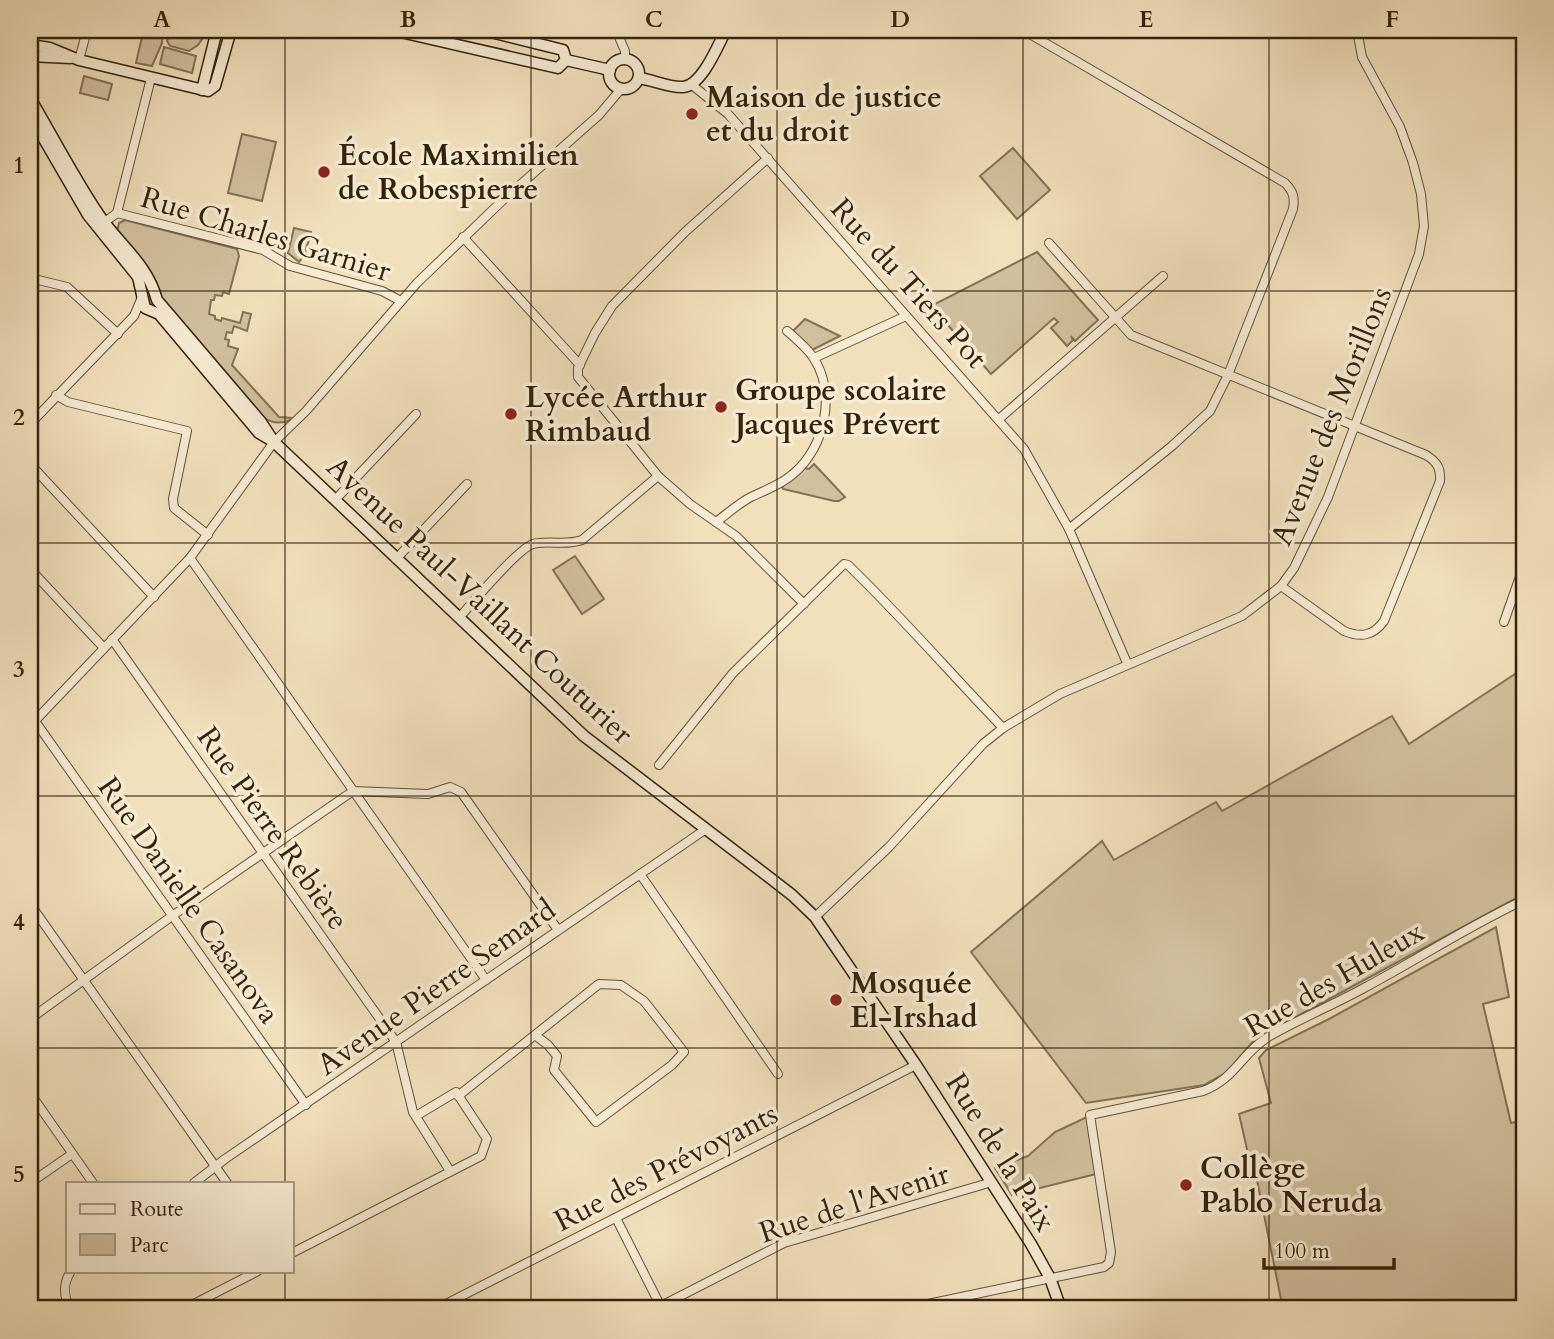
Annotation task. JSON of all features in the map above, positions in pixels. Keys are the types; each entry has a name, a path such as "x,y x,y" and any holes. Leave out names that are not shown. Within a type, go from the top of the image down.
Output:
{"street":[{"path":"76,59 87,30"},
{"path":"202,90 217,30"},
{"path":"30,45 50,48 76,59 151,78 210,90 215,86 231,30"},
{"path":"392,30 419,32 558,68 566,60"},
{"path":"483,30 562,50 566,60"},
{"path":"616,30 625,51 625,59"},
{"path":"639,78 682,88 692,85 708,65 726,30"},
{"path":"1023,30 1285,183 1295,198 1228,375 1210,411 1172,446 1069,529"},
{"name":"Avenue des Morillons","path":"815,917 889,847 983,744 1003,728 1060,694 1242,615 1281,586 1294,568 1322,509 1355,426 1419,254 1424,226 1421,194 1413,163 1400,127 1363,57 1356,30"},
{"path":"30,56 76,59"},
{"path":"32,720 190,558 274,442 306,411 401,301 463,237 599,115 621,89 634,85 639,78 636,65 625,59 615,62 610,70 610,80 621,89"},
{"path":"566,60 610,70"},
{"path":"101,226 117,213 151,78"},
{"name":"Rue du Tiers Pot","path":"692,85 728,114 768,158 999,419 1036,468 1069,529 1127,663"},
{"path":"30,98 101,226 143,267 153,284 157,300 261,422 274,442"},
{"path":"30,115 101,226 138,277 145,308 159,314 259,433 274,442"},
{"path":"768,158 685,232 612,306 595,333 580,365 578,377 658,476 736,536 804,604"},
{"name":"Rue Charles Garnier","path":"117,213 263,250 290,266 382,291 401,301"},
{"path":"463,237 580,365"},
{"path":"1049,243 1131,335 1426,454 1436,462 1440,481 1384,621 1377,631 1356,636 1344,631 1281,586"},
{"path":"999,419 1163,276"},
{"path":"30,278 67,287 118,334"},
{"path":"30,424 134,316 145,283 153,284"},
{"path":"134,316 156,305 157,300"},
{"path":"814,358 906,316"},
{"path":"716,522 749,498 794,474 817,445 826,412 825,391 814,358 787,331"},
{"path":"56,396 68,402 187,431 173,499 174,508 208,535"},
{"path":"335,500 416,414"},
{"name":"Avenue Paul-Vaillant Couturier","path":"274,442 584,736 792,895 815,917 890,1026"},
{"path":"30,464 154,597"},
{"path":"458,618 526,547 535,543 572,544 582,540 658,476"},
{"path":"396,559 467,484"},
{"path":"190,558 486,980"},
{"path":"659,765 733,673 844,564 883,598 964,689 1003,728"},
{"path":"1504,622 1524,565"},
{"path":"30,569 104,648"},
{"name":"Rue Pierre Rebière","path":"113,639 396,1042"},
{"name":"Rue Danielle Casanova","path":"32,720 306,1105"},
{"path":"30,1019 172,916 353,791 428,794 450,787 461,792 558,930"},
{"name":"Avenue Pierre Semard","path":"195,1182 706,828"},
{"path":"640,874 778,1074"},
{"name":"Rue des Huleux","path":"904,1309 1104,1268 1109,1263 1111,1252 1090,1115 1216,1086 1227,1079 1259,1043 1287,1026 1382,978 1459,932 1524,900"},
{"path":"30,904 226,1182"},
{"path":"458,1096 534,1035 599,984 621,985 645,1001 684,1052 673,1065 596,1122 554,1070 557,1056 534,1035"},
{"name":"Rue de la Paix","path":"890,1026 1031,1244 1061,1309"},
{"path":"396,1042 416,1116 450,1171"},
{"name":"Rue des Prévoyants","path":"436,1309 916,1065"},
{"path":"294,1252 481,1156 488,1139 456,1092 416,1116"},
{"path":"30,1093 92,1182"},
{"path":"30,1183 72,1154"},
{"name":"Rue de l'Avenir","path":"660,1308 784,1243 992,1182"},
{"path":"616,1218 660,1308"},
{"path":"184,1309 256,1272"},
{"path":"69,1274 64,1290 71,1309"}],"green space":[{"path":"133,30 163,30 162,43 152,66 136,63 143,33"},
{"path":"170,30 205,30 206,33 198,45 189,51 170,46 167,41"},
{"path":"164,47 196,56 192,73 160,64"},
{"path":"84,76 112,84 108,100 80,93"},
{"path":"242,134 276,142 262,201 228,193"},
{"path":"1013,148 1050,190 1017,219 980,176"},
{"path":"125,220 237,249 239,256 229,294 223,292 222,296 215,295 214,300 211,300 209,314 221,321 222,318 240,323 243,312 251,314 247,331 234,326 232,333 227,332 225,339 229,340 228,346 238,349 232,365 279,417 292,418 291,420 277,423 263,417 158,295 117,233 119,223"},
{"path":"294,228 311,232 305,254 299,262 288,253"},
{"path":"1037,252 1098,320 1075,341 1071,336 1073,340 1067,346 1051,328 1058,322 1054,318 991,374 931,306"},
{"path":"805,319 840,336 812,350 792,332"},
{"path":"814,464 845,497 834,501 783,489 782,485 804,468 809,469"},
{"path":"575,556 604,599 582,614 553,570"},
{"path":"1524,668 1524,894 1255,1039 1227,1072 1204,1085 1086,1103 971,952 1102,841 1114,860 1216,802 1222,811 1392,716 1409,744"},
{"path":"1496,927 1509,997 1483,1004 1511,1123 1524,1120 1524,1309 1283,1309 1257,1180 1254,1180 1239,1114 1271,1103 1259,1058 1266,1050 1329,1019"},
{"path":"1087,1117 1096,1174 1012,1195 995,1168 1028,1156 1055,1132"}],"place":[{"name":"Maison de justice et du droit","path":"692,114"},
{"name":"École Maximilien de Robespierre","path":"324,172"},
{"name":"Groupe scolaire Jacques Prévert","path":"721,407"},
{"name":"Lycée Arthur Rimbaud","path":"511,414"},
{"name":"Mosquée El-Irshad","path":"836,1000"},
{"name":"Collège Pablo Neruda","path":"1186,1185"}]}
